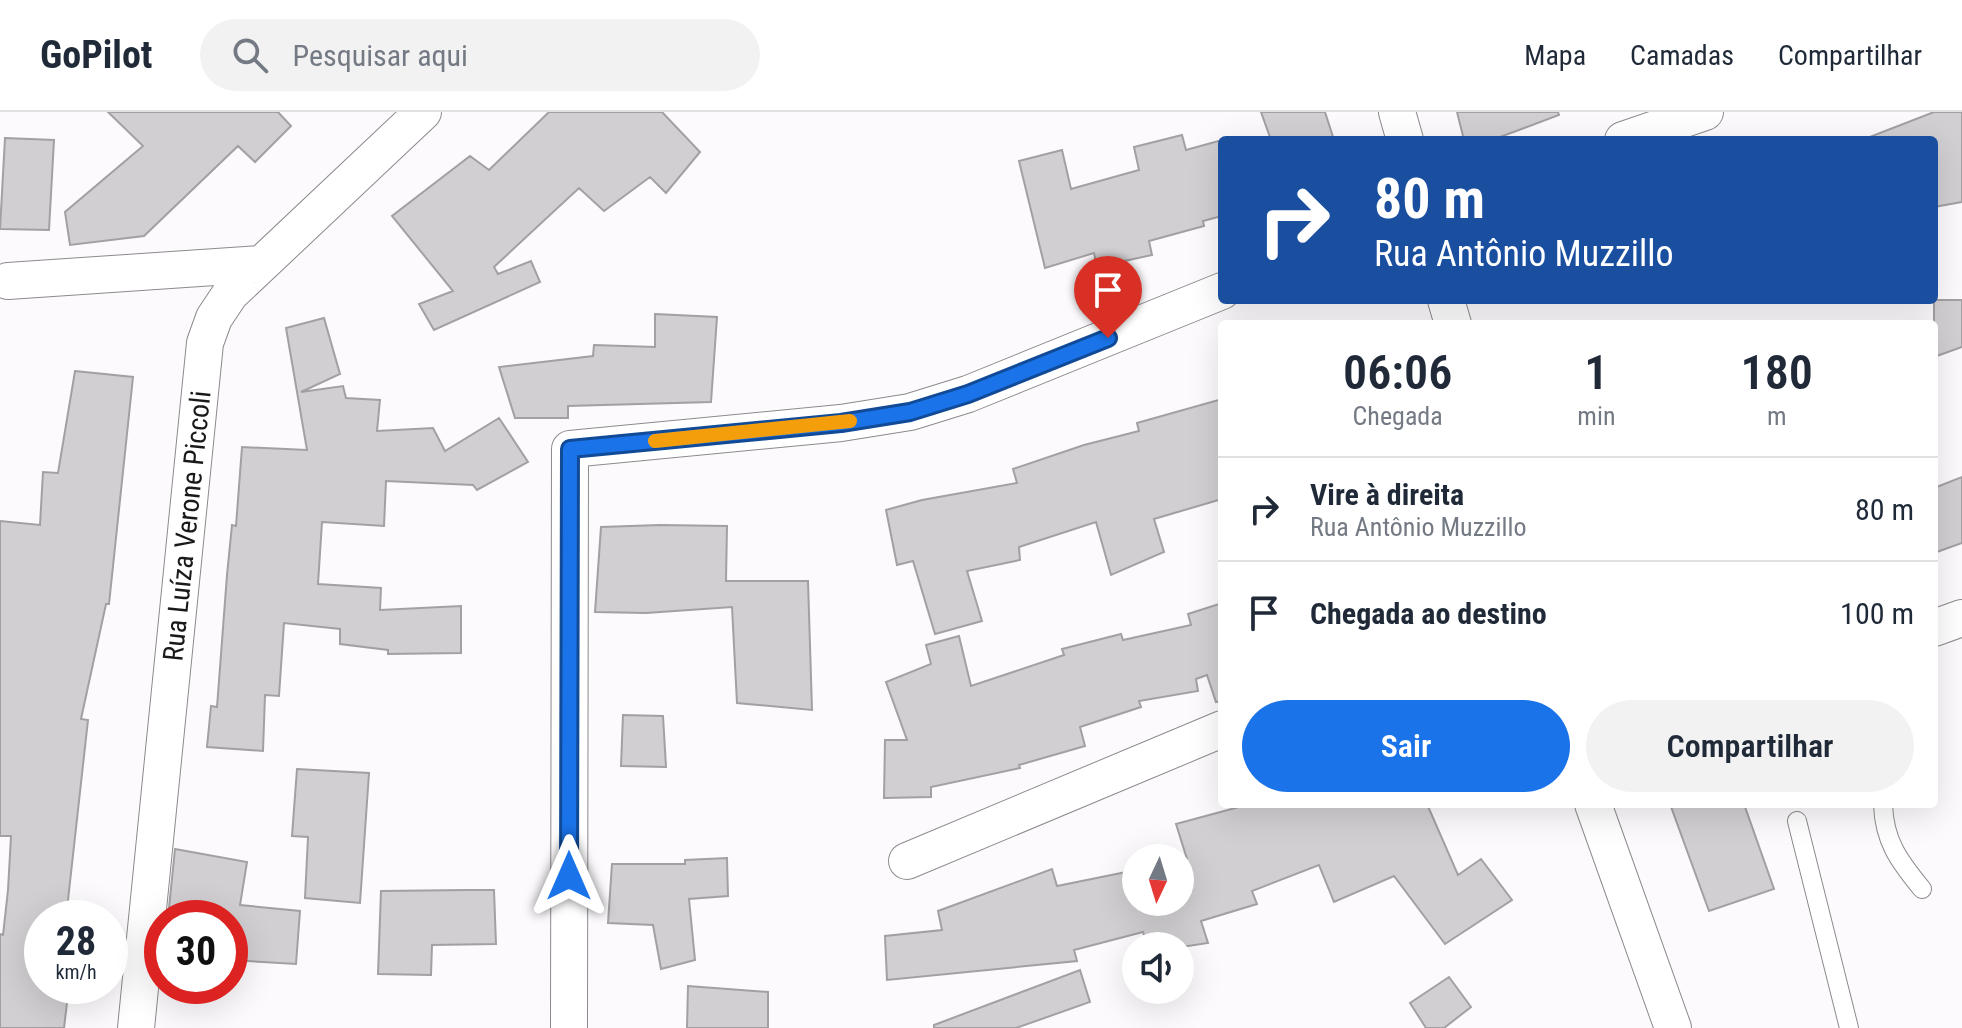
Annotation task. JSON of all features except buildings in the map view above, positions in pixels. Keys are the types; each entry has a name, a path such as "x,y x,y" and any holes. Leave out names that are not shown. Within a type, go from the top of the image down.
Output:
{"street":[{"name":"Rua Luíza Verone Piccoli","path":"136,1028 205,343 214,318 230,294 423,112"},
{"path":"1397,112 1404,136"},
{"path":"1635,136 1705,112"},
{"path":"8,281 260,264"},
{"path":"569,1028 570,449 841,423 910,412 968,394 1218,293"},
{"path":"1938,627 1962,618"},
{"path":"907,861 1218,731"},
{"path":"1594,808 1673,1028"}],"lane":[{"path":"1883,808 1884,827 1900,863 1922,889"},
{"path":"1797,821 1849,1028"}],"slow traffic":[{"path":"655,441 850,421"}],"route":[{"path":"569,876 570,449 841,423 910,412 968,394 1108,338"}]}
